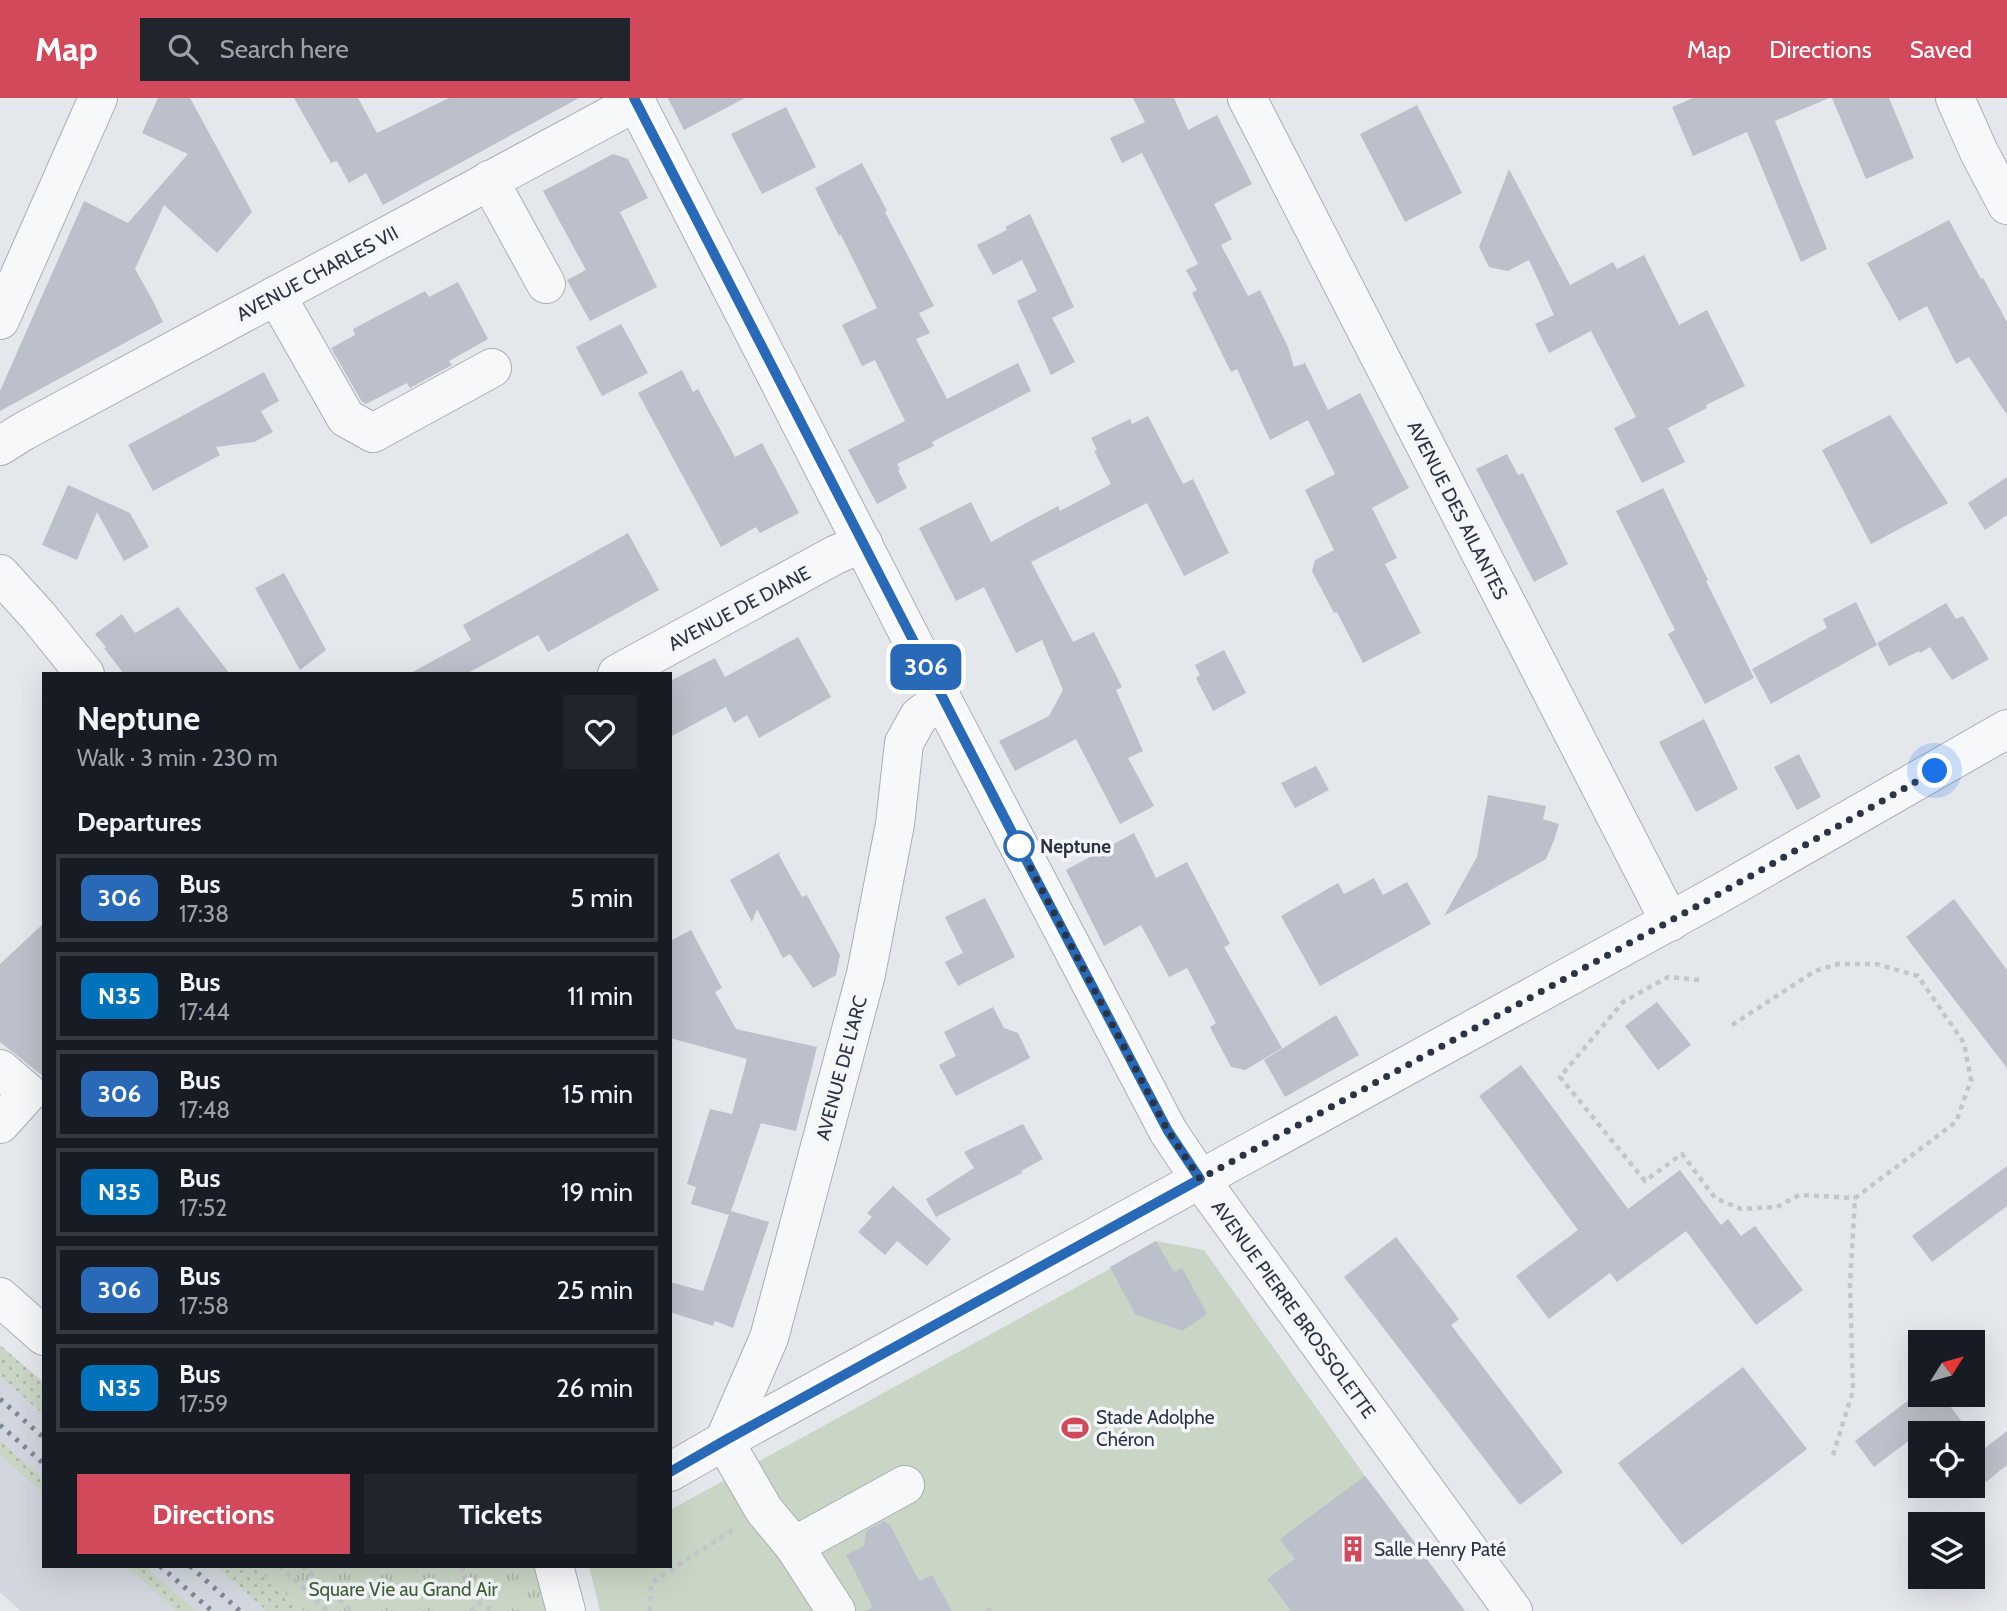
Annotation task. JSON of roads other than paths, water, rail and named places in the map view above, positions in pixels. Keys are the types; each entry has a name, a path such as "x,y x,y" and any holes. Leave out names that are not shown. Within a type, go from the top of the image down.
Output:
{"street":[{"path":"0,320 98,98"},
{"name":"AVENUE DES AILANTES","path":"1247,98 1670,922"},
{"path":"1955,98 2007,205"},
{"name":"AVENUE CHARLES VII","path":"2,441 635,100"},
{"name":"AVENUE PIERRE BROSSOLETTE","path":"635,100 942,699 1168,1131 1513,1611"},
{"path":"489,180 546,284"},
{"path":"276,295 346,418 373,433 492,368"},
{"name":"AVENUE DE DIANE","path":"621,672 835,555 863,543"},
{"path":"0,574 83,672"},
{"name":"AVENUE DE L'ARC","path":"724,1441 769,1338 866,974 895,824 904,743 919,716 942,699"},
{"path":"672,1471 1670,922 2007,729"},
{"path":"0,1069 28,1093 0,1125"},
{"path":"0,1297 42,1334"},
{"path":"724,1441 764,1510 793,1546 836,1611"},
{"path":"793,1546 905,1485"},
{"path":"555,1568 566,1611"}],"railway":[{"path":"0,1399 42,1436"},
{"path":"0,1425 42,1462"},
{"path":"162,1568 212,1611"},
{"path":"192,1568 240,1611"}],"place":[{"name":"Neptune","path":"1019,846"},
{"name":"Stade Adolphe Chéron","path":"1075,1428"},
{"name":"Salle Henry Paté","path":"1353,1549"}],"park label":[{"name":"Square Vie au Grand Air","path":"403,1589"}]}
